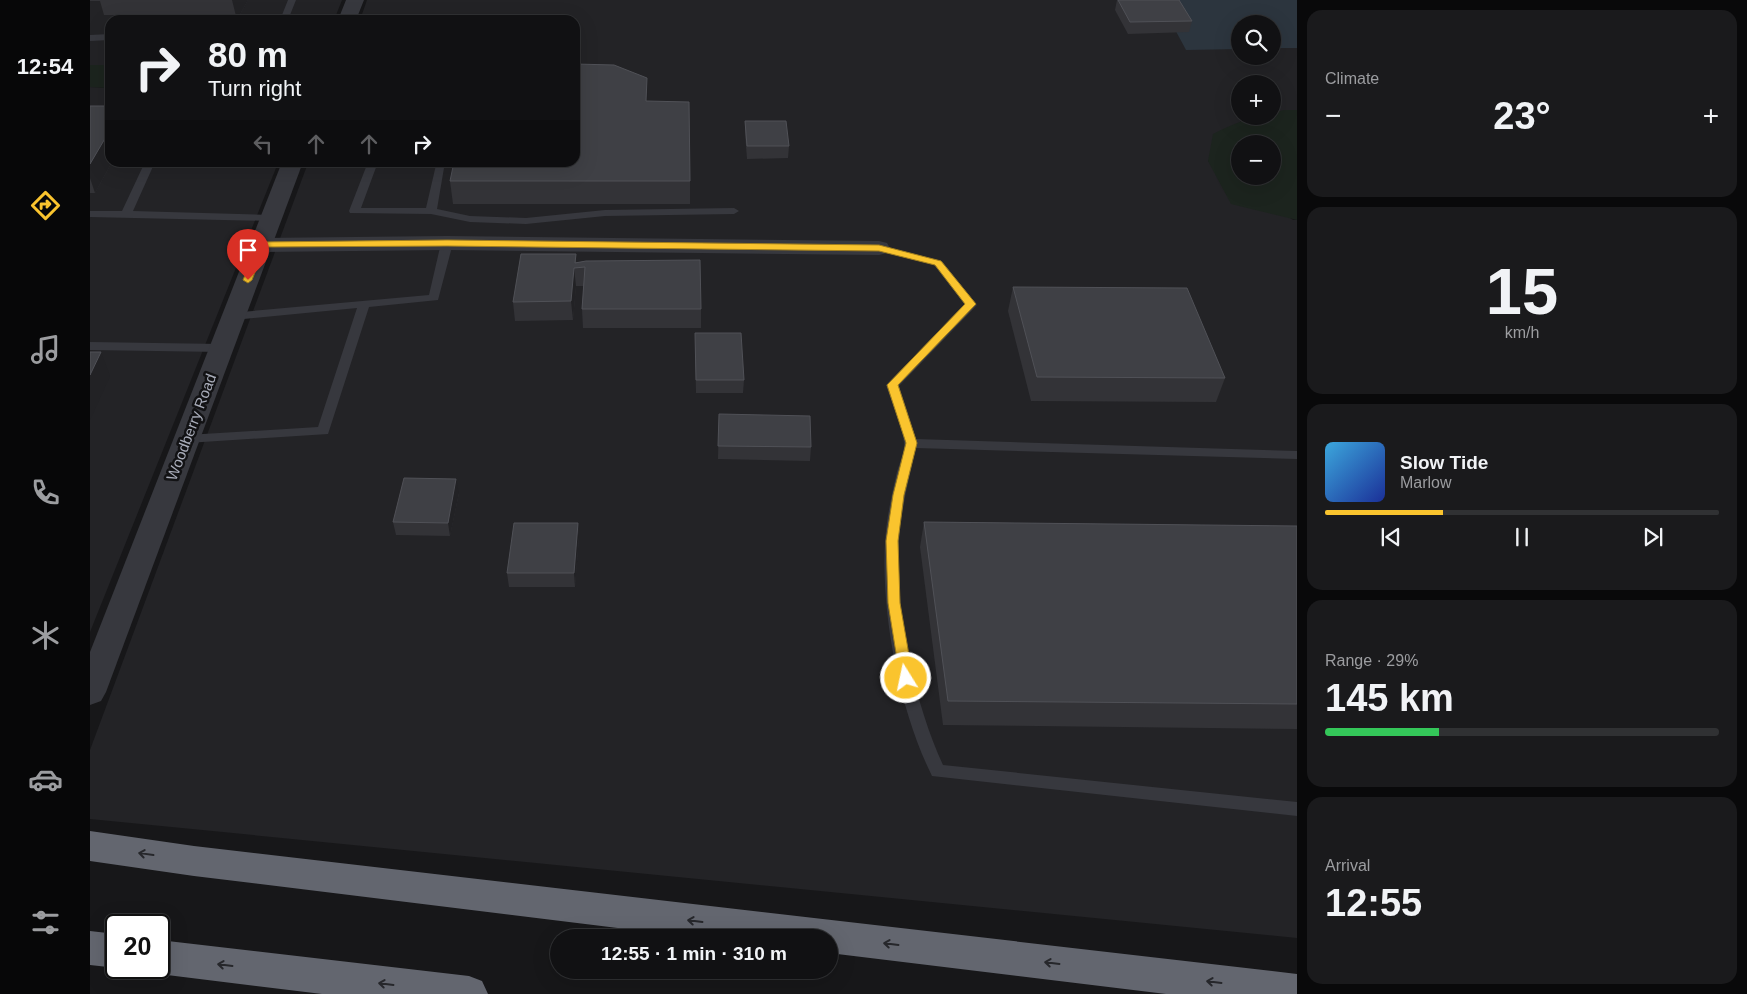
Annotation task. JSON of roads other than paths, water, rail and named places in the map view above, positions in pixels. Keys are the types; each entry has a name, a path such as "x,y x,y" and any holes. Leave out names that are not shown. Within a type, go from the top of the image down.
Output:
{"highway":[{"path":"90,846 194,861 1297,992"},
{"path":"90,948 105,950"},
{"path":"170,958 469,994"}],"street":[{"path":"349,15 355,0"},
{"name":"Woodberry Road","path":"90,692 290,167"},
{"path":"261,245 447,243 879,248"}],"lane":[{"path":"286,15 292,0"},
{"path":"90,38 105,38"},
{"path":"126,214 148,167"},
{"path":"370,167 354,211 431,211 470,219 526,221 605,213 734,211"},
{"path":"431,211 440,167"},
{"path":"90,214 271,218"},
{"path":"234,316 434,298 447,243"},
{"path":"879,248 938,263 971,304 892,385 911,443 898,495 892,541 894,603 912,708 928,751 938,771 1297,809"},
{"path":"187,439 323,431 364,305"},
{"path":"90,346 221,348"},
{"path":"911,443 1297,456"}]}
